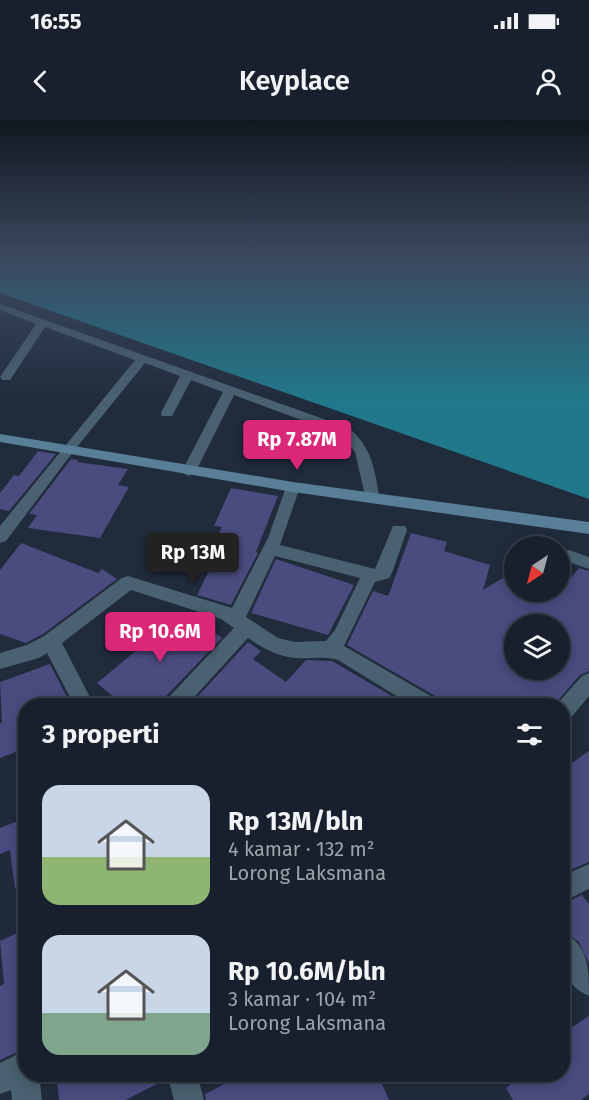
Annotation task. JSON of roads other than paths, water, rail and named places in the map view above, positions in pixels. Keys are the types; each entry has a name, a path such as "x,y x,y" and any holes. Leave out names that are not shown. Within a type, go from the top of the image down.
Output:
{"street":[{"path":"13,311 344,431 356,440 364,452 371,496"},
{"path":"6,377 43,322"},
{"path":"0,537 142,359"},
{"path":"167,413 187,375"},
{"path":"189,471 230,390"},
{"path":"0,438 292,487 371,496 589,528"},
{"path":"180,698 241,624 271,549 292,487"},
{"path":"271,549 376,576 383,573 399,530"},
{"path":"570,556 589,563"},
{"path":"331,650 342,635 370,574"},
{"path":"0,661 32,652 51,641 128,583 227,614 273,645 295,650 312,648 331,650 343,654 418,698"},
{"path":"51,641 80,698"},
{"path":"570,704 589,682"},
{"path":"570,886 589,876"},
{"path":"570,956 589,982"},
{"path":"20,1082 27,1100"},
{"path":"184,1082 189,1100"}],"water":[{"path":"51,311 589,311 589,499"}]}
